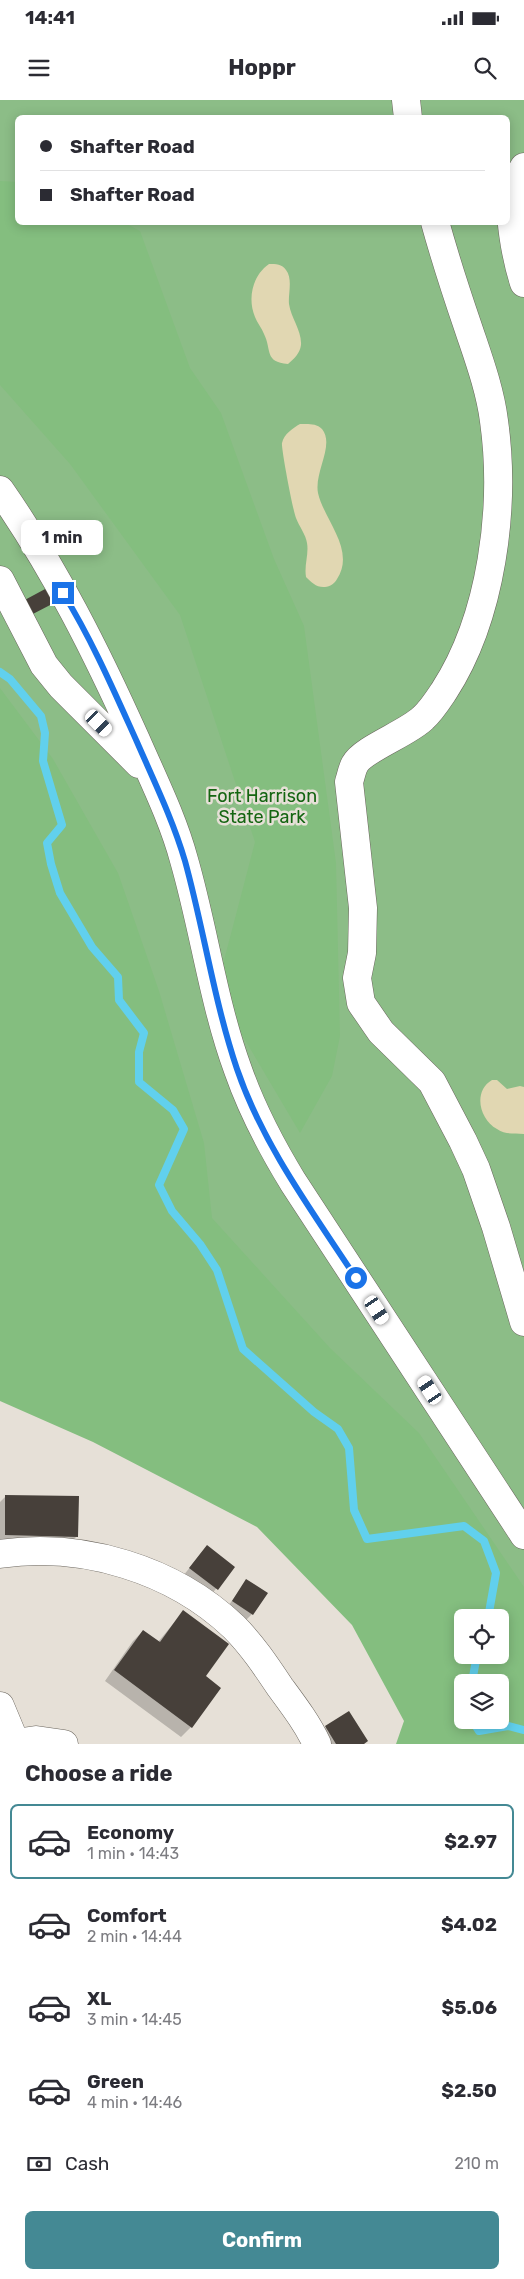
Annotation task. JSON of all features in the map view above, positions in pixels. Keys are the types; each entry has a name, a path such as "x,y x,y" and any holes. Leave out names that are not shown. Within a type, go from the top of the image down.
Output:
{"street":[{"path":"406,100 408,115"},
{"path":"524,166 513,187 512,228 524,283"},
{"path":"435,225 481,366 494,420 499,481 497,522 489,579 460,662 444,692 423,719 387,742 369,750 355,763 349,782 363,908 362,953 357,978 361,1003 381,1032 432,1082 463,1141 476,1169 496,1227 524,1322"},
{"path":"0,490 53,573 81,622 152,777 184,860 237,1069 259,1122 294,1182 524,1534"},
{"path":"0,580 44,665 61,686 152,777"},
{"path":"0,1554 24,1551 74,1552 113,1560 151,1573 178,1586 204,1602 227,1621 255,1650 310,1728 317,1744"},
{"path":"0,1706 12,1743 36,1740 64,1744"}],"green space":[{"name":"Fort Harrison State Park","path":"0,100 524,100 524,1744 457,1744 244,1429 0,1390"},
{"path":"0,181 15,182 15,225 129,225 140,231 190,368 221,413 274,559 304,626 336,863 340,1036 332,1076 300,1133 216,991 255,842 180,615 70,464 0,385"},
{"path":"0,688 53,759 118,873 159,991 204,1143 212,1218 330,1348 419,1433 524,1587 524,1744 396,1744 404,1721 352,1625 257,1527 93,1442 0,1401"}],"sand":[{"path":"269,264 283,267 288,274 290,287 289,304 301,340 298,353 288,364 280,363 272,358 253,310 252,295 255,281"},
{"path":"300,424 317,426 322,429 325,435 326,443 319,476 318,493 337,535 343,557 342,568 337,579 327,587 317,586 306,577 307,543 294,513 283,456 283,440 289,432"},
{"path":"492,1080 497,1080 507,1089 524,1087 524,1134 500,1131 486,1119 482,1112 480,1098 486,1085"}],"building":[{"path":"47,588 54,603 29,616 21,602"},
{"path":"5,1495 79,1496 78,1537 5,1535"},
{"path":"207,1545 235,1567 218,1590 189,1568"},
{"path":"246,1579 268,1593 253,1615 232,1601"},
{"path":"183,1610 229,1644 206,1676 221,1688 192,1728 114,1670 143,1630 160,1642"},
{"path":"349,1711 368,1741 364,1744 336,1744 325,1726"}],"waterway":[{"path":"0,672 10,679 41,716 45,733 43,761 62,825 47,843 60,893 92,947 118,977 119,1000 144,1033 139,1052 139,1082 173,1110 184,1129 159,1185 172,1211 200,1244 217,1270 243,1349 314,1412 338,1429 349,1448 354,1510 367,1539 464,1526 484,1541 496,1573 490,1609"},
{"path":"473,1674 475,1664"},
{"path":"509,1726 524,1730"},
{"path":"478,1729 479,1731 491,1729"}],"route":[{"path":"63,593 81,622 106,674 172,826 184,860 237,1069 259,1122 294,1182 356,1278"}]}
